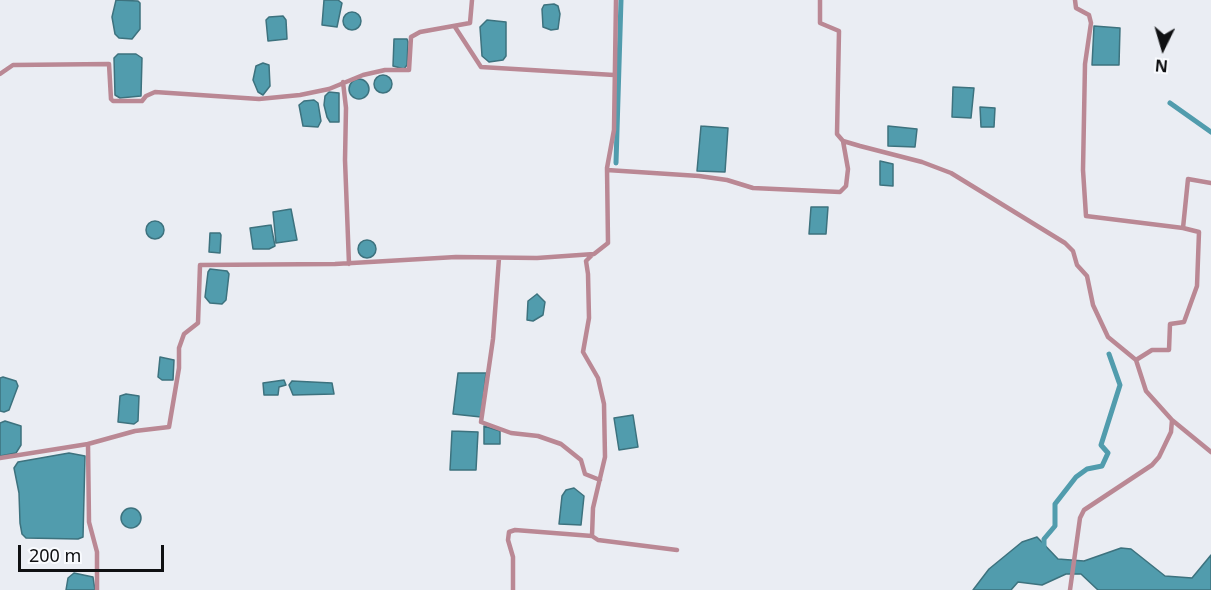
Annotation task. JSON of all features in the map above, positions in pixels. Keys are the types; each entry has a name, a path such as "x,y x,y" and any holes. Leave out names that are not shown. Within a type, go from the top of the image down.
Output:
{"street":[{"path":"0,74 13,65 109,64 113,101 142,101 146,96 155,92 259,99 317,92 378,72 409,70 411,37 420,32 472,22 472,0"},
{"path":"592,536 593,508 605,457 604,404 598,378 583,352 589,318 586,261 608,243 607,170 614,130 616,0"},
{"path":"607,170 699,176 727,180 753,188 840,192 846,186 848,169 843,141 837,134 839,31 820,23 820,0"},
{"path":"1075,0 1076,8 1089,15 1090,23 1085,64 1083,170 1086,216 1199,232 1197,286 1184,322 1170,324 1169,350 1152,350 1137,360"},
{"path":"455,27 481,67 614,75"},
{"path":"344,82 349,264"},
{"path":"843,141 922,162 951,173 1065,243 1073,251 1077,266 1087,276 1093,305 1108,337 1137,360 1146,391 1173,420 1211,452"},
{"path":"1183,228 1188,178 1211,183"},
{"path":"0,458 88,444 135,431 169,427 179,368 179,348 184,334 198,323 200,265 349,264 594,254"},
{"path":"499,258 493,339 482,422 511,433 538,436 561,444 581,460 585,474 600,480"},
{"path":"1070,590 1080,518 1084,510 1152,465 1159,457 1171,432 1173,420"},
{"path":"88,444 89,522 97,552 98,590"},
{"path":"513,590 513,558 508,545 509,532 515,530 592,536 598,540 677,550"}],"water":[{"path":"116,0 140,3 140,29 132,39 119,38 115,34 112,17"},
{"path":"324,0 338,0 342,3 337,27 322,25"},
{"path":"544,5 558,6 560,14 558,29 551,30 543,27 542,9"},
{"path":"352,12 358,15 361,21 358,27 352,30 346,27 343,21 346,15"},
{"path":"283,16 286,20 287,39 268,41 266,20 269,17"},
{"path":"487,20 506,22 506,56 503,60 489,62 482,56 480,27"},
{"path":"1094,26 1120,28 1119,65 1092,65"},
{"path":"394,39 407,39 408,42 407,65 404,69 393,66"},
{"path":"118,54 136,54 142,58 141,96 120,98 115,95 114,58"},
{"path":"263,63 269,65 270,86 263,95 258,92 253,80 256,66"},
{"path":"379,75 387,75 392,80 390,91 379,93 374,88 374,80"},
{"path":"359,79 366,82 369,89 366,96 359,99 352,96 349,89 352,82"},
{"path":"953,87 974,88 971,118 952,117"},
{"path":"329,92 339,93 339,122 330,122 327,117 324,105 325,96"},
{"path":"314,100 318,103 321,121 318,127 303,126 299,105 304,101"},
{"path":"980,107 995,108 994,127 981,127"},
{"path":"701,126 728,128 725,172 697,171"},
{"path":"888,126 917,129 915,147 888,146"},
{"path":"880,161 893,164 893,186 880,185"},
{"path":"811,207 828,207 826,234 809,234"},
{"path":"291,209 297,240 276,243 273,212"},
{"path":"151,221 159,221 164,226 162,237 151,239 146,234 146,226"},
{"path":"271,225 275,246 269,249 253,249 250,228"},
{"path":"210,233 221,235 220,253 209,252"},
{"path":"367,240 373,243 376,249 373,255 367,258 361,255 358,249 361,243"},
{"path":"210,269 227,271 229,274 226,300 222,304 210,303 205,297"},
{"path":"537,294 545,302 543,315 533,321 527,320 528,301"},
{"path":"160,357 174,360 173,380 162,380 158,377"},
{"path":"458,373 486,373 481,417 453,414"},
{"path":"0,378 16,381 18,386 9,410 4,412 0,411"},
{"path":"284,380 286,385 279,387 278,395 264,395 263,383"},
{"path":"292,381 332,383 334,394 293,395 289,385"},
{"path":"126,394 139,396 138,421 134,424 118,422 120,396"},
{"path":"633,415 638,447 619,450 614,418"},
{"path":"5,421 21,426 21,445 16,453 0,456 0,423"},
{"path":"484,426 500,431 500,444 484,444"},
{"path":"452,431 478,432 476,470 450,470"},
{"path":"69,453 85,456 83,537 78,539 26,538 22,534 20,523 19,493 14,468 18,462"},
{"path":"574,488 584,496 581,525 559,524 562,496 566,490"},
{"path":"127,508 135,508 141,514 141,522 135,528 127,528 121,522 121,514"},
{"path":"1037,537 1058,559 1084,561 1121,548 1131,549 1165,576 1192,578 1211,555 1211,590 1098,590 1081,574 1066,574 1042,585 1018,582 1011,590 973,590 989,569 1022,542"},
{"path":"74,573 93,577 95,590 66,590 68,578"}],"waterway":[{"path":"616,163 621,0"},
{"path":"1170,103 1211,132"},
{"path":"1044,550 1044,539 1055,526 1055,504 1076,477 1087,469 1102,466 1108,453 1101,445 1120,385 1109,354"}]}
